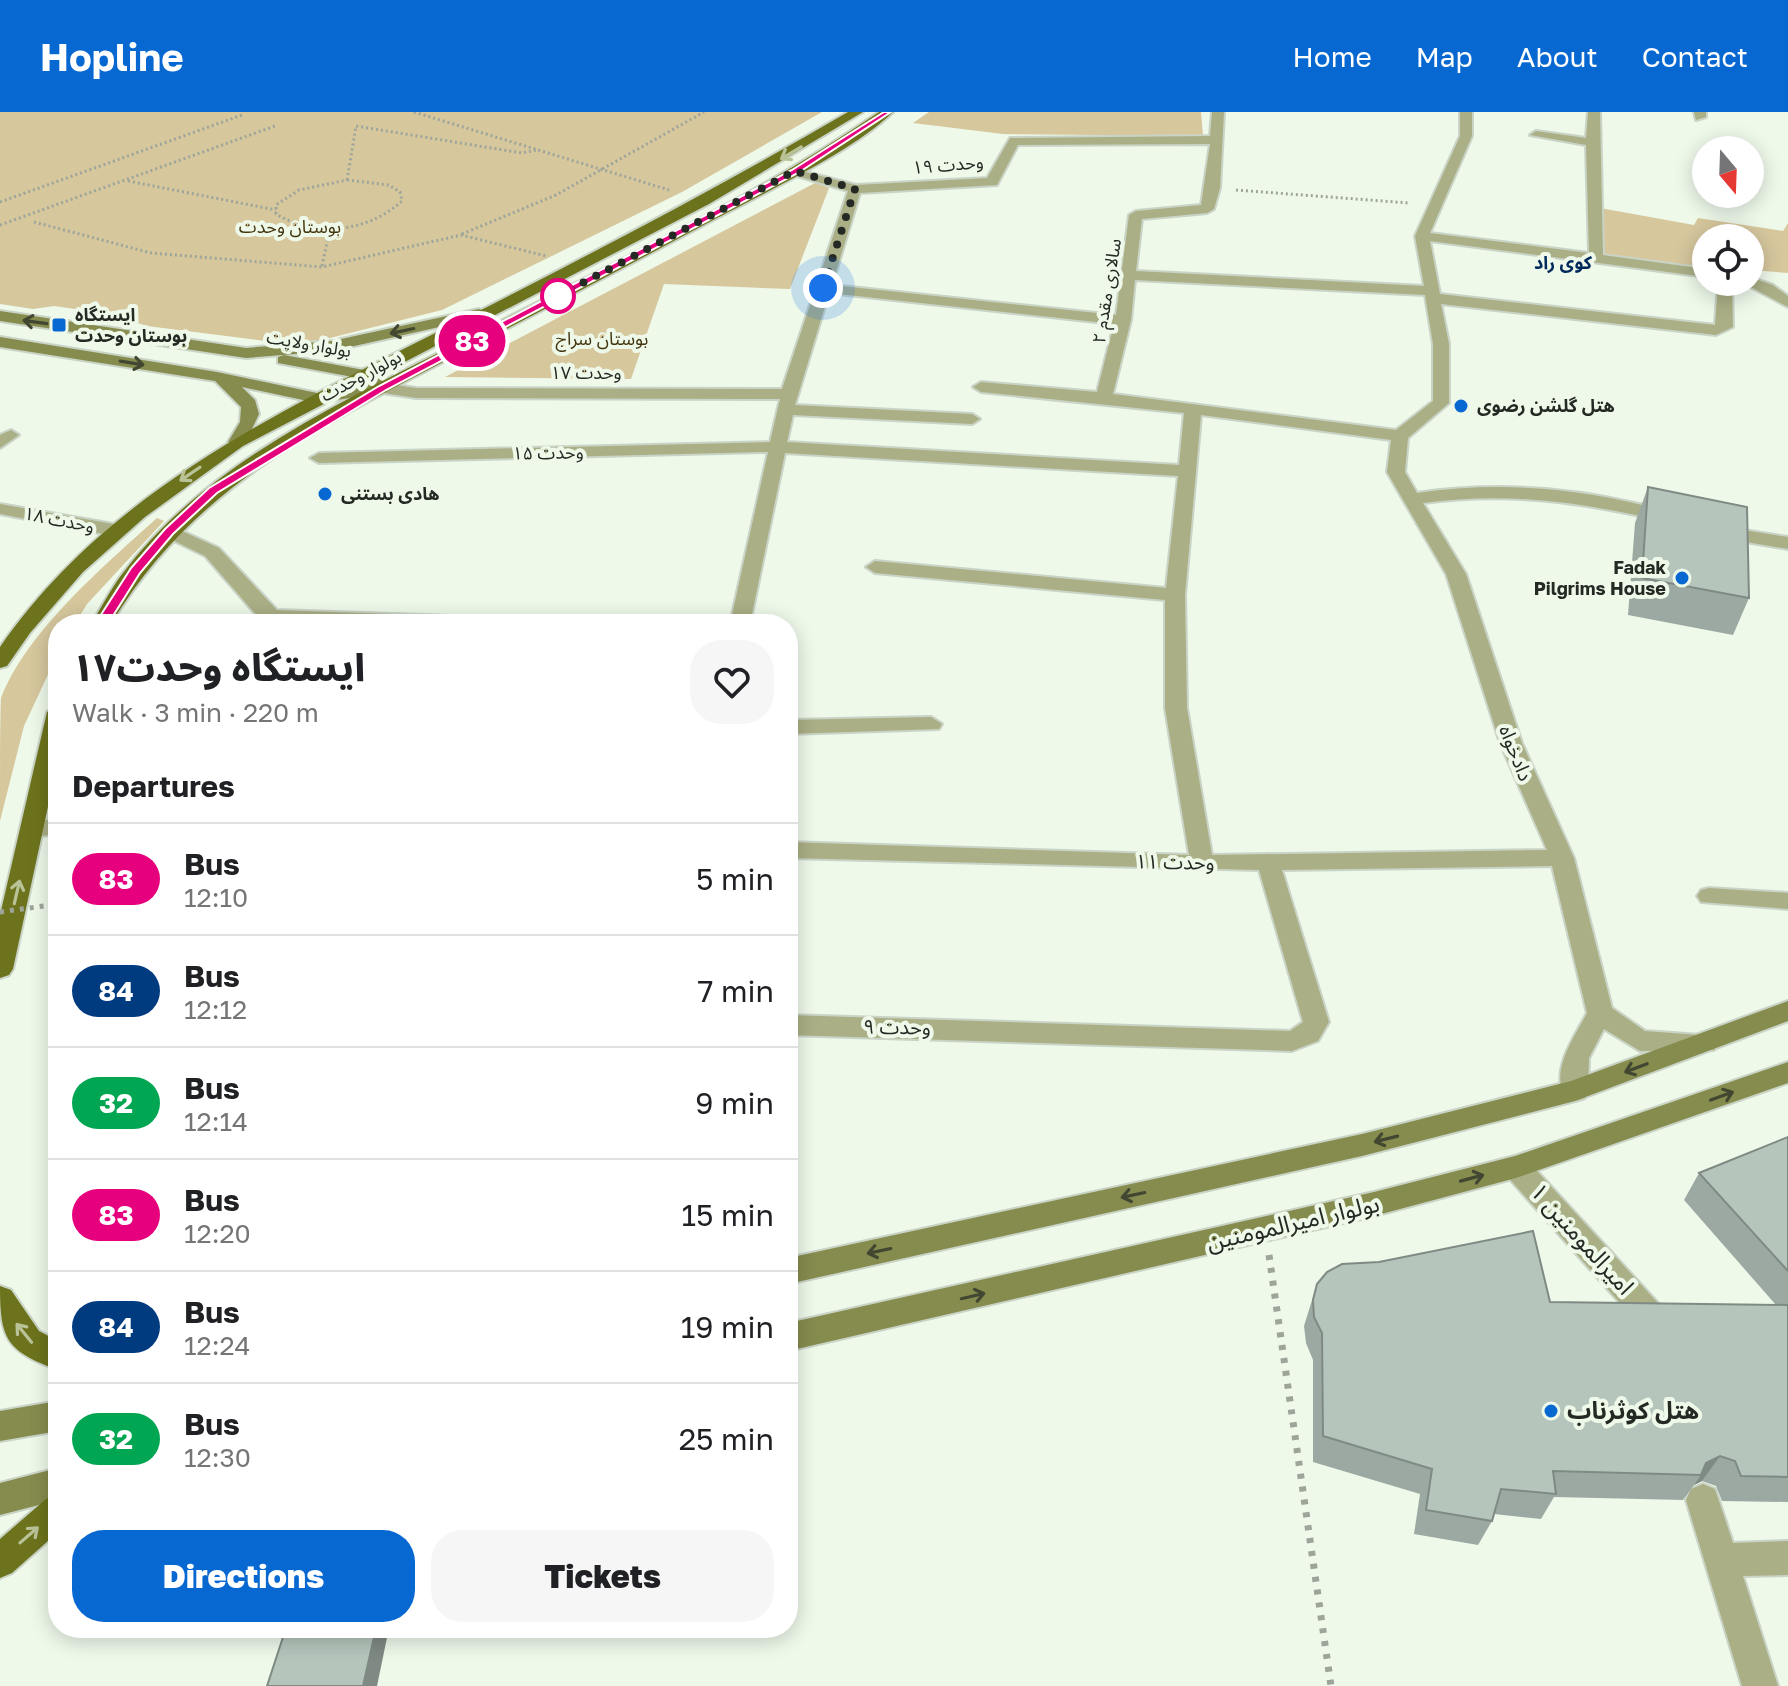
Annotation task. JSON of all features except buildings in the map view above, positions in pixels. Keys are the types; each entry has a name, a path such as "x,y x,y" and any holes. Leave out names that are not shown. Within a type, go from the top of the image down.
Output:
{"main road":[{"name":"بولوار وحدت","path":"1,659 45,601 119,531 177,483 237,442 479,314 704,201 857,112"},
{"name":"بولوار وحدت","path":"107,614 135,571 169,531 213,490 383,388 795,171 887,112"},
{"name":"بولوار ولایت","path":"246,353 332,346 479,314"},
{"name":"بولوار ولایت","path":"0,316 363,374 383,388"},
{"path":"0,342 217,377 317,398 383,388"},
{"path":"217,377 247,369 251,358 246,353"},
{"path":"217,377 244,394 251,407 251,421 237,442"},
{"path":"0,969 48,757"},
{"path":"798,1269 1362,1145 1575,1091 1788,1011"},
{"name":"بولوار امیرالمومنین","path":"798,1335 1266,1231 1516,1167 1788,1072"},
{"path":"0,1299 28,1341 48,1351"},
{"path":"0,1426 48,1418"},
{"path":"0,1499 48,1487"},
{"path":"0,1561 48,1519"}],"street":[{"path":"1213,188 1218,112"},
{"path":"981,387 1104,398 1400,436 1441,403 1441,344 1422,236 1466,136 1466,112"},
{"path":"1594,112 1592,142 1596,258"},
{"path":"1536,135 1592,142"},
{"name":"وحدت ۱۹","path":"855,189 992,182 1014,141 1214,140"},
{"path":"742,614 787,402 855,189 795,171"},
{"name":"سالاری مقدم ۲","path":"1104,398 1123,320 1137,213 1205,210 1213,188"},
{"path":"1422,236 1692,271"},
{"path":"1129,275 1431,294 1716,330 1725,327 1725,296"},
{"path":"1764,286 1788,303"},
{"path":"823,288 1123,320"},
{"name":"وحدت ۱۷","path":"383,388 416,393 787,402 972,419"},
{"path":"1193,409 1175,595 1176,708 1202,863"},
{"name":"دادخواه","path":"1400,436 1396,472 1456,574 1511,743 1562,858 1600,1013"},
{"name":"وحدت ۱۵","path":"319,458 778,447 1187,471"},
{"path":"1413,499 1500,490 1584,495 1708,530 1788,543"},
{"name":"وحدت ۱۸","path":"0,509 119,531"},
{"path":"169,531 212,552 267,614"},
{"path":"875,567 1175,595"},
{"path":"798,727 931,724"},
{"path":"32,829 48,827"},
{"name":"وحدت ۱۱","path":"798,850 1202,863 1562,858"},
{"name":"وحدت ۹","path":"798,1025 1005,1029 1292,1041 1309,1034 1316,1022 1268,862"},
{"path":"1709,896 1788,901"},
{"path":"1575,1091 1576,1058 1600,1013 1640,1041 1705,1043"},
{"name":"امیرالمومنین ۱","path":"1516,1167 1647,1312"},
{"path":"1703,1500 1760,1686"},
{"path":"1721,1560 1788,1558"}],"path":[{"path":"414,112 704,201"},
{"path":"34,222 151,253 322,267 461,235 507,220 704,112"},
{"path":"0,202 242,115"},
{"path":"0,225 275,126"},
{"path":"347,180 356,126 522,153 538,150"},
{"path":"124,181 276,210 285,222 330,228 377,219 394,211 402,201 400,192 389,185 347,180 299,190 285,196 276,210"},
{"path":"1213,188 1438,205"},
{"path":"322,267 330,228"},
{"path":"461,235 574,266"},
{"path":"0,912 48,905"},
{"path":"1266,1231 1331,1686"}],"green space":[{"name":"بوستان وحدت","path":"0,112 822,112 682,192 442,310 322,340 281,343 147,326 109,314 54,306 33,309 0,304"},
{"path":"929,112 1201,112 1203,136 1003,134 913,123"},
{"name":"بوستان سراج","path":"817,182 829,188 790,289 664,284 631,379 445,377"},
{"path":"1600,208 1692,225 1692,266 1603,254"},
{"path":"1698,218 1737,224 1695,224"},
{"path":"1788,223 1788,273 1764,271 1764,228 1783,231"},
{"path":"157,518 164,521 81,614 57,614 69,600"},
{"path":"48,624 48,674 24,726 0,821 1,698 29,648"}],"bus line":[{"name":"83","path":"106,614 135,571 169,531 213,490 383,388 795,171 887,112"}],"place":[{"name":"ایستگاه بوستان وحدت","path":"59,325"},
{"name":"هتل گلشن رضوی","path":"1461,406"},
{"name":"هادی بستنی","path":"325,494"},
{"name":"Fadak Pilgrims House","path":"1682,578"},
{"name":"هتل کوثرناب","path":"1551,1411"}],"district":[{"name":"کوی راد","path":"1563,263"}],"route":[{"path":"558,296 795,171 855,189 823,288"}]}
